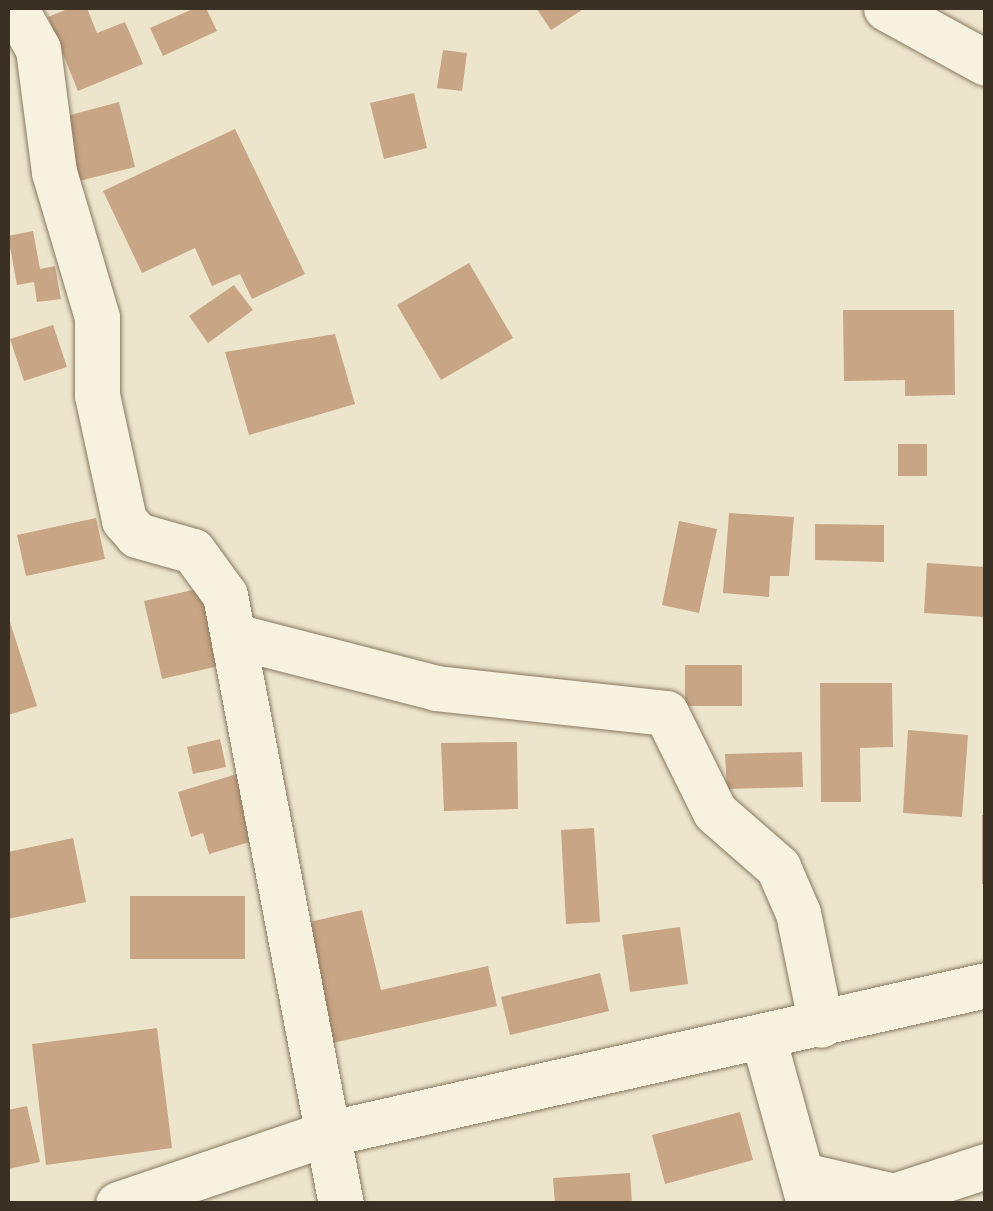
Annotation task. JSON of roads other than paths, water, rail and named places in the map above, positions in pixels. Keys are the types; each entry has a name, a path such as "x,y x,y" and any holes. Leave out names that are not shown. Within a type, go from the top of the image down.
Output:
{"street":[{"path":"15,8 38,49 54,172 97,317 97,395 124,520 137,535 208,564 234,636 285,884 322,1135 342,1204"},
{"path":"886,8 986,63"},
{"path":"234,636 436,688 666,712 715,812 778,867 798,912 821,1026"},
{"path":"118,1204 322,1135 764,1041 986,985"},
{"path":"764,1041 805,1189 894,1196 986,1166"}]}
